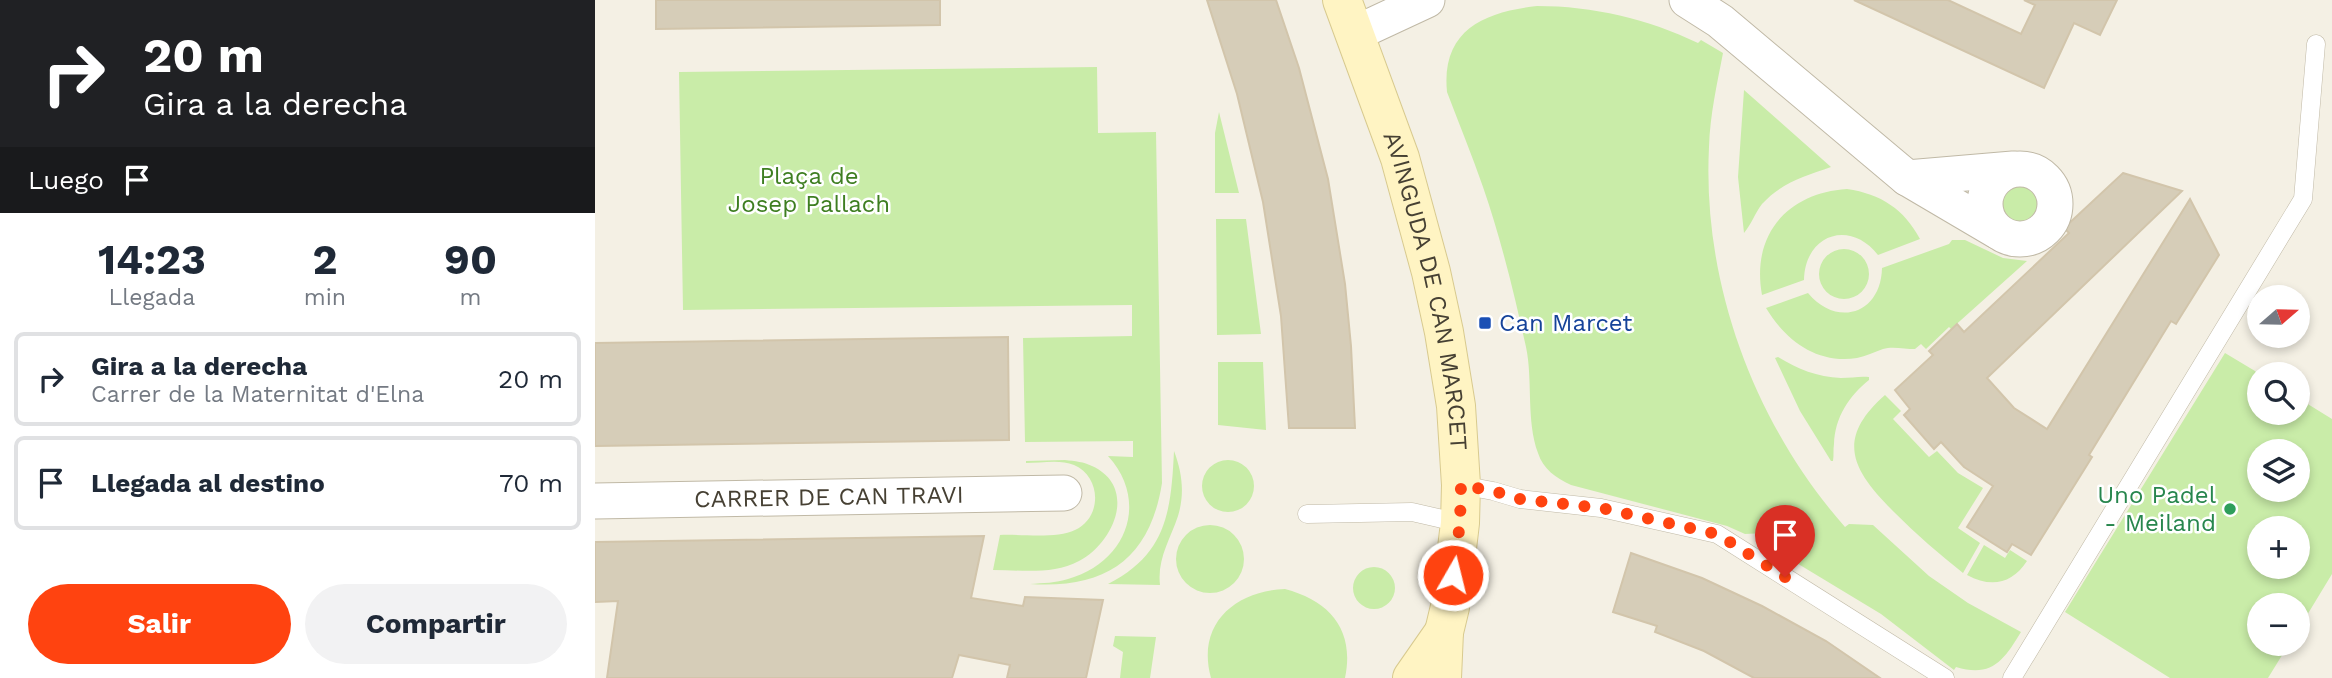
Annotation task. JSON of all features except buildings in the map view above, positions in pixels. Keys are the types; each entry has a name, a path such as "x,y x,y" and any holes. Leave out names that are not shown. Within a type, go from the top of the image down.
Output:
{"street":[{"path":"1348,17 1427,0"},
{"path":"1687,0 1721,10 1907,178 2007,237 2018,240 2039,235 2054,215 2056,203 2053,191 2037,173 2026,169 1907,178"},
{"name":"AVINGUDA DE CAN MARCET","path":"1348,17 1392,133 1431,272 1456,406 1461,485 1460,523 1450,607 1444,632 1441,678"},
{"path":"1997,231 1986,212 1987,190 1993,181 2013,169"},
{"name":"CARRER DE CAN TRAVI","path":"595,501 1065,493"},
{"name":"AVINGUDA DE CAN MARCET","path":"1412,678 1444,632"}],"lane":[{"path":"2012,678 2303,199 2316,44"},
{"path":"1461,485 1520,499 1601,508 1717,534 1945,678"},
{"path":"1307,514 1412,513 1460,523"}],"green space":[{"path":"1537,6 1579,8 1640,21 1698,43 1701,40 1723,53 1712,111 1709,198 1725,301 1761,398 1785,444 1813,487 1845,527 1849,524 1873,525 1929,576 1968,603 2021,632 2009,651 1996,664 1979,670 1956,667 1954,670 1881,614 1795,562 1779,543 1765,533 1745,534 1727,526 1571,485 1555,476 1543,464 1534,441 1528,360 1507,266 1483,187 1447,92 1447,71 1451,53 1459,39 1470,28 1500,13"},
{"name":"Plaça de Josep Pallach","path":"1097,67 1098,133 1156,132 1162,483 1147,532 1135,550 1120,564 1081,581 1030,584 1063,580 1088,571 1105,560 1117,545 1125,529 1129,511 1128,492 1121,474 1108,456 1133,457 1133,441 1025,442 1023,338 1132,336 1132,305 683,310 679,72"},
{"path":"1744,90 1831,167 1795,181 1770,196 1744,233 1738,177"},
{"path":"1219,112 1239,193 1215,193 1215,133"},
{"path":"2020,182 2029,183 2037,189 2043,197 2043,215 2037,223 2029,229 2020,230 2011,229 2003,223 1997,215 1996,206 1997,197 2003,189 2011,183"},
{"path":"1847,189 1881,199 1899,211 1920,239 1878,255 1855,237 1831,237 1820,242 1812,252 1806,264 1804,280 1762,295 1762,254 1768,236 1778,221 1791,208 1807,199 1826,192"},
{"path":"1216,219 1246,219 1261,334 1217,335"},
{"path":"1952,240 1965,240 2003,258 2027,261 1926,349 1921,344 1915,349 1887,348 1857,358 1842,359 1816,354 1783,331 1766,308 1808,293 1819,304 1832,310 1844,313 1855,311 1866,305 1874,296 1880,284 1882,268 1949,244"},
{"path":"1844,249 1862,256 1869,274 1862,292 1844,299 1826,292 1819,274 1826,256"},
{"name":"Uno Padel - Meiland","path":"2225,353 2247,366 2247,425 2310,425 2310,405 2332,419 2332,574 2310,610 2310,593 2247,593 2247,656 2282,656 2268,678 2170,678 2065,612"},
{"path":"1778,357 1800,369 1824,376 1869,377 1849,400 1840,416 1835,434 1833,461 1800,411 1775,358"},
{"path":"1218,362 1263,362 1266,430 1218,425"},
{"path":"1885,395 1901,411 1893,419 1929,457 1937,451 1958,473 1983,488 1958,528 1980,543 1963,573 1894,512 1868,483 1860,469 1855,455 1859,426"},
{"path":"1174,451 1181,475 1182,491 1178,516 1162,558 1160,585 1108,584 1143,559 1162,529 1171,493"},
{"path":"1065,460 1092,466 1106,475 1114,487 1116,515 1111,529 1091,553 1069,565 1037,571 993,570 1000,535 1067,533 1084,524 1090,516 1094,507 1094,488 1083,471 1063,462 1026,463"},
{"path":"1228,460 1238,462 1246,468 1252,476 1252,496 1246,504 1238,510 1228,512 1218,510 1210,504 1204,496 1202,486 1204,476 1210,468 1218,462"},
{"path":"1203,525 1217,525 1229,530 1239,540 1244,559 1239,578 1229,588 1217,593 1203,593 1191,588 1181,578 1176,566 1176,552 1181,540 1191,530"},
{"path":"1984,545 2005,558 2010,550 2027,561 2008,579 1984,582 1967,575"},
{"path":"1374,567 1389,573 1395,588 1389,603 1374,609 1359,603 1353,588 1359,573"},
{"path":"1285,589 1315,601 1336,620 1346,646 1345,678 1211,678 1209,642 1224,614 1250,596"},
{"path":"1115,636 1156,637 1150,678 1120,678 1123,652 1113,646"}],"place":[{"name":"Can Marcet","path":"1485,323"},
{"name":"Uno Padel - Meiland","path":"2230,509"}],"route":[{"path":"1453,575 1460,523 1461,485 1520,499 1601,508 1717,534 1785,577"}]}
